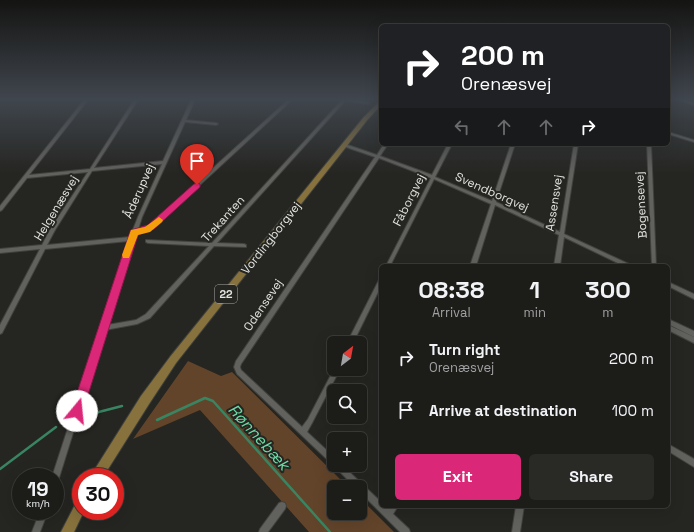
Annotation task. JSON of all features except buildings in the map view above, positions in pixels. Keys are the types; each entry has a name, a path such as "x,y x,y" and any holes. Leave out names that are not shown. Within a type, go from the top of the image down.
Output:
{"main road":[{"name":"Vordingborgvej","path":"102,468 145,400 173,360 360,125"},
{"path":"67,532 73,520"}],"street":[{"path":"0,209 66,125"},
{"name":"Helgenæsvej","path":"0,331 53,229 120,125"},
{"name":"Åderupvej","path":"58,468 134,232 182,125"},
{"path":"134,232 143,231 151,227 263,125"},
{"name":"Trekanten","path":"103,328 137,322 148,316 322,125"},
{"path":"670,134 694,141"},
{"name":"Svendborgvej","path":"344,145 433,177 494,203 625,264"},
{"name":"Odensevej","path":"327,455 239,372 237,368 238,363 385,146"},
{"name":"Fåborgvej","path":"389,264 449,146"},
{"path":"474,264 511,146"},
{"name":"Assensvej","path":"557,264 576,146"},
{"name":"Bogensevej","path":"649,146 654,264"},
{"path":"25,177 164,162"},
{"path":"0,251 132,239"},
{"path":"148,241 244,246"},
{"path":"354,336 379,285"},
{"path":"670,285 694,297"},
{"path":"670,322 694,334"},
{"path":"670,328 694,340"},
{"path":"303,432 333,376"},
{"path":"670,448 694,464"},
{"path":"344,472 353,480"},
{"path":"367,494 379,505"},
{"path":"263,532 282,506"},
{"path":"382,508 406,532"},
{"path":"389,515 393,508"},
{"path":"516,532 520,508"},
{"path":"36,532 41,520"}],"shaded area":[{"path":"188,361 221,376 232,372 327,466 327,472 333,472 341,480 327,480 327,520 367,520 367,505 394,532 309,532 200,410 133,439"}],"waterway":[{"name":"Rønnebæk","path":"157,420 205,398 213,401 330,532"},
{"name":"Rønnebæk","path":"91,414 122,406"},
{"name":"Rønnebæk","path":"0,469 56,427"}],"slow traffic":[{"path":"126,255 134,232 147,230 159,220"}],"route":[{"path":"77,411 134,232 147,230 197,185"}]}
